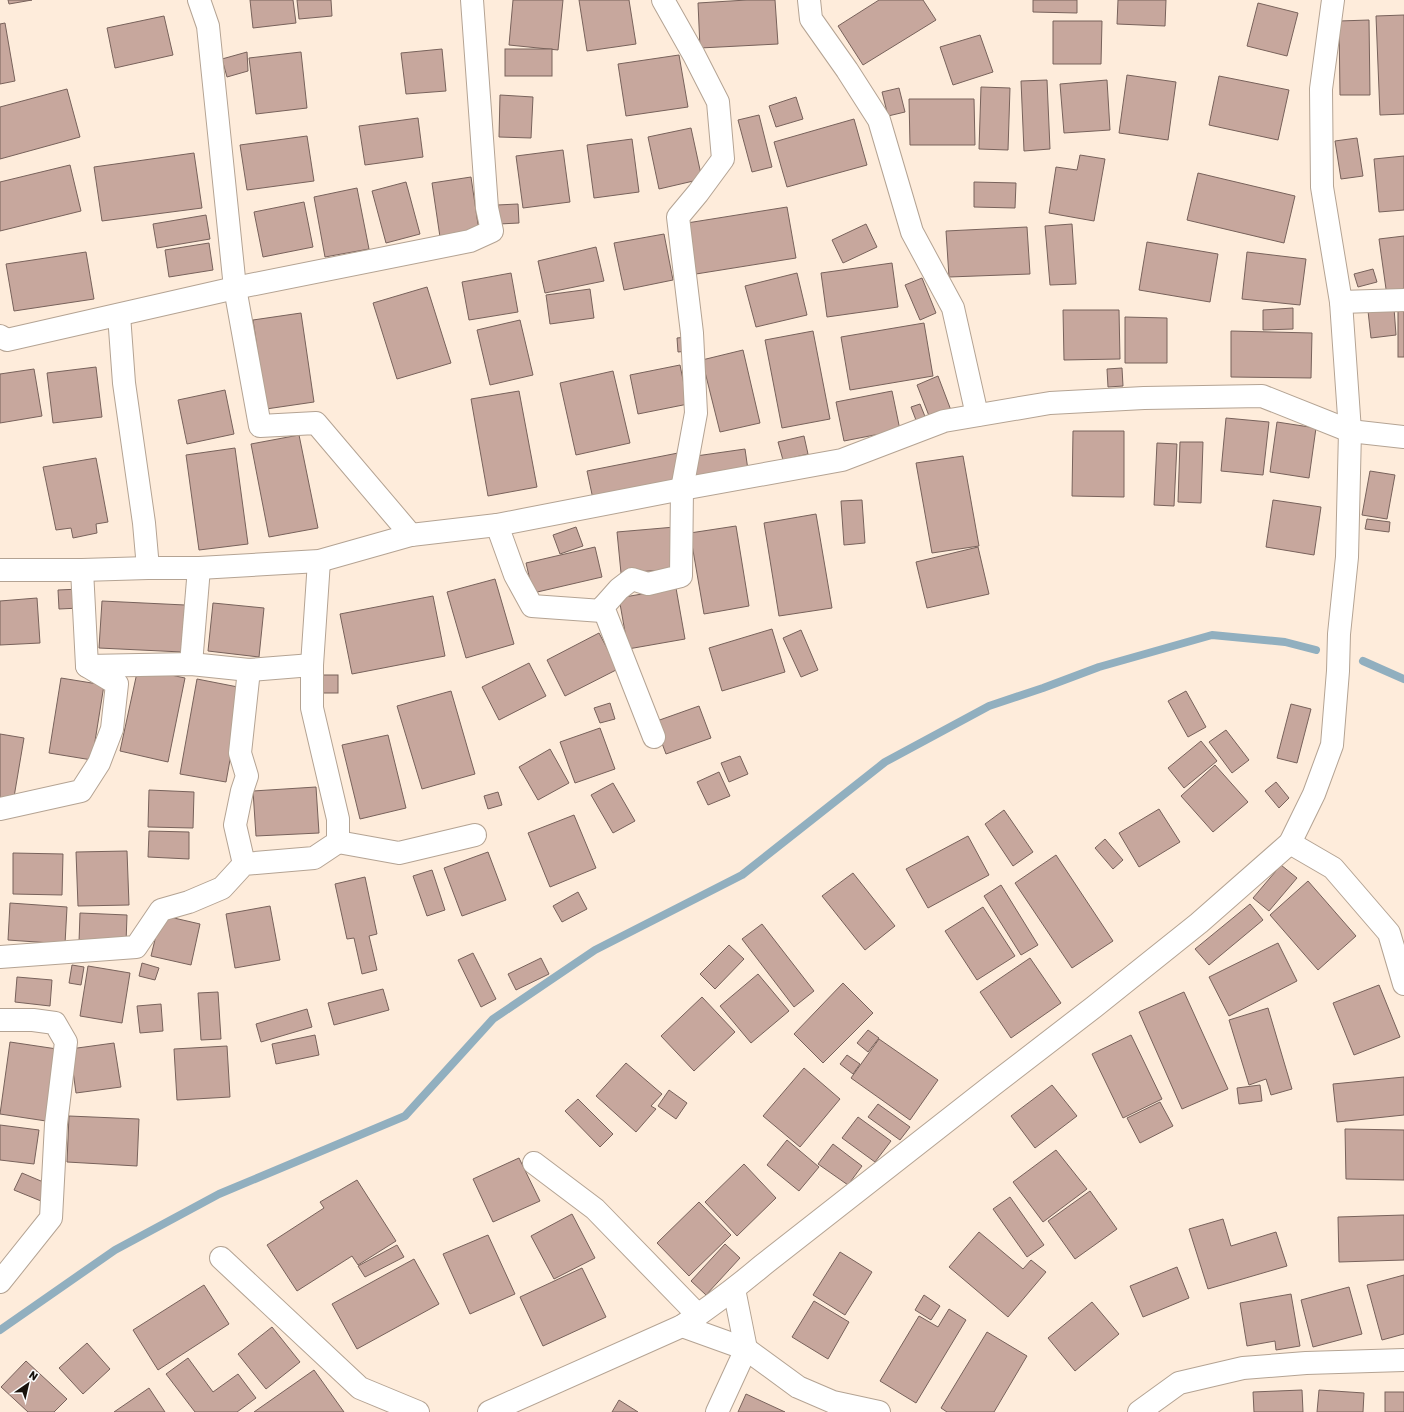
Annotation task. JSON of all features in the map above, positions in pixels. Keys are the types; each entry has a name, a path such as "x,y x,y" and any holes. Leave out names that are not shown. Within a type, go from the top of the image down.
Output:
{"street":[{"path":"199,0 208,26 235,288 260,426 316,423 411,535"},
{"path":"0,336 7,340 235,288 470,241 492,231 487,208 472,0"},
{"path":"497,525 515,575 532,606 602,611 603,607 619,589 632,579 648,584 680,576 682,489 696,413 692,333 678,217 698,193 722,159 718,102 694,54 663,0"},
{"path":"809,0 811,19 847,70 879,120 912,232 953,308 977,415"},
{"path":"489,1412 690,1321 734,1289 988,1088 1094,1007 1199,923 1290,843 1314,794 1332,745 1338,671 1339,634 1347,557 1350,431 1341,302 1322,187 1321,89 1333,0"},
{"path":"1341,302 1404,300"},
{"path":"119,315 124,383 144,523 148,568"},
{"path":"0,570 199,568 318,561 411,535 497,525 842,460 944,421 1050,403 1144,398 1262,396 1350,431 1404,436"},
{"path":"318,561 312,665 312,708 338,819 338,842"},
{"path":"191,664 199,568"},
{"path":"82,570 87,666"},
{"path":"603,607 654,737"},
{"path":"87,666 191,664 249,670 312,665"},
{"path":"0,809 81,792 99,763 112,729 117,684 87,666"},
{"path":"244,864 235,825 242,791 247,776 240,753 249,670"},
{"path":"0,957 136,947 161,910 189,902 222,888 244,864 314,858 338,842 399,853 475,835"},
{"path":"1290,843 1333,868 1396,932 1404,984"},
{"path":"0,1020 33,1020 55,1023 66,1042 56,1124 51,1218 0,1282"},
{"path":"534,1163 595,1209 690,1321 746,1349 798,1387 833,1402 879,1412"},
{"path":"221,1258 360,1388 418,1412"},
{"path":"718,1412 746,1349 734,1289"},
{"path":"1139,1412 1179,1383 1243,1368 1306,1363 1404,1360"}],"building":[{"path":"8,0 32,0 9,4"},
{"path":"250,0 293,0 296,23 253,28"},
{"path":"297,0 331,0 332,16 299,19"},
{"path":"513,0 563,0 558,50 509,45"},
{"path":"579,0 629,0 636,44 587,51"},
{"path":"775,0 778,44 700,48 698,3"},
{"path":"879,0 923,0 936,20 863,65 838,26"},
{"path":"1033,0 1077,0 1077,13 1033,12"},
{"path":"1118,0 1166,0 1165,26 1117,24"},
{"path":"1258,3 1298,13 1287,56 1247,46"},
{"path":"1404,15 1404,114 1380,115 1376,16"},
{"path":"164,16 173,55 115,68 107,28"},
{"path":"1369,20 1370,95 1340,95 1339,21"},
{"path":"1053,21 1102,21 1101,64 1053,64"},
{"path":"5,23 15,81 0,84 0,24"},
{"path":"980,35 993,72 953,85 940,47"},
{"path":"442,49 446,91 406,94 401,53"},
{"path":"505,49 552,49 552,76 505,76"},
{"path":"247,52 248,71 227,77 222,59"},
{"path":"301,52 307,108 256,114 249,58"},
{"path":"679,55 688,107 626,116 618,64"},
{"path":"1127,75 1176,82 1168,140 1119,133"},
{"path":"1219,76 1289,90 1278,140 1209,125"},
{"path":"1047,80 1050,149 1024,151 1021,81"},
{"path":"1107,80 1110,130 1064,133 1060,84"},
{"path":"981,87 1010,88 1008,150 979,149"},
{"path":"899,88 905,112 888,116 882,92"},
{"path":"67,89 80,137 0,159 0,107"},
{"path":"500,95 533,97 531,138 499,137"},
{"path":"796,97 803,119 776,127 769,106"},
{"path":"909,99 974,99 975,145 910,145"},
{"path":"759,115 772,167 752,172 738,120"},
{"path":"418,118 423,157 365,165 359,126"},
{"path":"854,119 867,165 787,187 774,142"},
{"path":"691,128 702,179 659,189 648,137"},
{"path":"307,136 314,181 247,190 240,145"},
{"path":"1357,138 1363,176 1341,179 1335,141"},
{"path":"632,139 639,192 594,198 587,145"},
{"path":"563,150 570,202 523,208 516,156"},
{"path":"194,153 202,208 102,221 94,167"},
{"path":"1080,155 1105,159 1094,221 1049,213 1056,167 1077,170"},
{"path":"1404,156 1404,210 1379,212 1374,159"},
{"path":"70,165 81,211 0,231 0,182"},
{"path":"1198,173 1295,196 1284,243 1187,220"},
{"path":"471,177 479,231 440,237 432,183"},
{"path":"406,182 420,234 386,243 372,191"},
{"path":"974,182 1016,183 1015,208 974,207"},
{"path":"357,188 369,249 325,257 314,197"},
{"path":"304,202 313,247 263,257 254,212"},
{"path":"518,204 519,223 499,224 497,205"},
{"path":"787,207 796,258 696,274 687,223"},
{"path":"206,215 210,239 157,248 153,224"},
{"path":"866,224 877,247 843,263 832,240"},
{"path":"1072,224 1076,284 1050,285 1045,226"},
{"path":"1027,227 1030,274 949,277 946,231"},
{"path":"664,234 673,280 624,290 614,243"},
{"path":"1404,236 1404,294 1387,296 1379,239"},
{"path":"1147,242 1218,254 1210,302 1139,290"},
{"path":"209,243 213,270 169,277 165,250"},
{"path":"596,247 604,281 545,293 538,261"},
{"path":"86,252 94,299 14,311 6,264"},
{"path":"1247,252 1306,259 1300,305 1242,299"},
{"path":"892,263 898,307 827,317 821,273"},
{"path":"1373,269 1377,282 1358,287 1354,274"},
{"path":"511,273 518,312 469,320 462,282"},
{"path":"797,273 807,315 756,327 745,286"},
{"path":"922,278 936,313 920,320 905,285"},
{"path":"427,287 451,363 397,379 373,303"},
{"path":"590,289 594,318 550,324 546,295"},
{"path":"1293,308 1293,329 1263,330 1263,310"},
{"path":"1394,308 1396,335 1371,338 1368,311"},
{"path":"1398,308 1404,308 1404,357 1398,357"},
{"path":"1063,310 1119,310 1120,359 1064,360"},
{"path":"301,313 314,402 266,409 253,320"},
{"path":"1125,317 1167,318 1167,363 1125,363"},
{"path":"520,320 533,375 490,385 477,330"},
{"path":"924,323 933,376 850,390 841,337"},
{"path":"813,331 830,419 782,428 765,340"},
{"path":"1231,331 1312,333 1311,378 1231,377"},
{"path":"687,337 688,351 678,352 677,338"},
{"path":"743,350 760,423 720,432 702,360"},
{"path":"680,365 688,404 638,414 630,375"},
{"path":"96,367 102,417 53,423 47,373"},
{"path":"1122,368 1123,386 1108,387 1107,369"},
{"path":"34,369 42,416 0,423 0,374"},
{"path":"613,371 630,443 576,455 560,383"},
{"path":"938,376 952,413 931,421 917,385"},
{"path":"225,390 234,434 187,444 178,400"},
{"path":"519,391 537,487 488,496 471,399"},
{"path":"892,391 900,430 844,441 836,402"},
{"path":"920,404 928,424 919,428 911,407"},
{"path":"1226,418 1269,422 1263,475 1221,471"},
{"path":"1277,422 1316,428 1309,478 1270,472"},
{"path":"1073,431 1124,431 1124,497 1072,496"},
{"path":"299,435 318,528 269,537 251,444"},
{"path":"804,436 808,454 783,460 778,442"},
{"path":"1180,442 1203,442 1201,503 1178,502"},
{"path":"1157,443 1177,444 1174,506 1154,505"},
{"path":"235,448 248,544 199,550 186,455"},
{"path":"745,449 748,470 693,478 689,457"},
{"path":"678,453 684,481 593,499 587,471"},
{"path":"963,456 979,546 932,553 916,463"},
{"path":"96,458 108,522 96,524 97,533 73,538 71,528 56,530 43,467"},
{"path":"1370,471 1395,475 1387,519 1362,515"},
{"path":"862,500 865,543 844,545 841,501"},
{"path":"1273,500 1321,507 1314,555 1266,547"},
{"path":"816,514 832,608 779,616 764,523"},
{"path":"1367,519 1390,522 1389,532 1365,529"},
{"path":"736,526 749,606 704,614 690,533"},
{"path":"576,527 583,546 560,554 553,535"},
{"path":"675,527 678,569 621,573 617,532"},
{"path":"595,547 602,577 533,593 526,563"},
{"path":"978,547 989,594 927,608 916,562"},
{"path":"495,579 514,644 466,658 447,592"},
{"path":"676,588 685,639 628,649 619,598"},
{"path":"80,589 80,608 59,609 58,590"},
{"path":"433,596 445,656 352,674 340,614"},
{"path":"37,598 40,643 0,645 0,601"},
{"path":"102,601 185,605 182,652 99,648"},
{"path":"213,603 264,608 259,657 208,651"},
{"path":"772,629 785,672 722,691 709,648"},
{"path":"801,630 818,670 801,677 783,638"},
{"path":"599,633 618,669 565,696 547,660"},
{"path":"529,663 546,696 499,720 482,687"},
{"path":"138,668 185,678 168,762 120,751"},
{"path":"323,675 338,675 338,693 323,693"},
{"path":"61,678 104,685 92,760 49,753"},
{"path":"197,679 243,688 226,782 180,774"},
{"path":"451,691 475,774 422,789 397,706"},
{"path":"1186,691 1206,727 1188,737 1168,701"},
{"path":"610,703 615,719 600,723 594,708"},
{"path":"1291,704 1311,709 1297,763 1277,758"},
{"path":"699,706 711,738 666,754 654,722"},
{"path":"600,728 615,769 575,783 560,742"},
{"path":"1226,730 1249,760 1232,773 1209,742"},
{"path":"0,734 24,738 13,803 0,801"},
{"path":"388,735 406,808 360,819 342,745"},
{"path":"1201,741 1217,761 1184,788 1168,768"},
{"path":"550,749 569,783 538,800 519,767"},
{"path":"740,756 748,774 729,782 721,763"},
{"path":"1215,765 1248,802 1213,832 1181,796"},
{"path":"719,772 730,796 708,805 697,782"},
{"path":"1276,782 1289,798 1279,808 1265,791"},
{"path":"613,783 635,821 613,833 591,795"},
{"path":"316,787 319,833 256,836 253,791"},
{"path":"149,790 194,792 193,828 148,827"},
{"path":"498,792 502,805 488,809 484,796"},
{"path":"1159,809 1180,842 1139,867 1119,833"},
{"path":"1004,810 1033,852 1013,866 985,824"},
{"path":"574,815 596,868 550,887 528,833"},
{"path":"149,831 189,832 189,859 148,857"},
{"path":"968,836 989,875 928,908 906,869"},
{"path":"1105,839 1123,860 1113,869 1095,848"},
{"path":"127,851 129,905 78,906 76,852"},
{"path":"488,852 506,900 462,916 444,868"},
{"path":"13,853 63,854 62,895 13,894"},
{"path":"1056,855 1113,941 1072,968 1015,883"},
{"path":"1281,865 1297,878 1269,911 1253,898"},
{"path":"432,870 445,910 427,916 413,876"},
{"path":"853,873 895,926 865,950 822,896"},
{"path":"365,877 377,934 369,936 377,970 362,974 354,938 347,939 335,884"},
{"path":"1308,881 1356,936 1318,970 1270,915"},
{"path":"1001,885 1038,945 1021,955 984,896"},
{"path":"578,892 587,909 562,922 553,906"},
{"path":"10,903 67,907 65,944 8,940"},
{"path":"1250,904 1263,920 1209,965 1195,949"},
{"path":"270,906 280,960 235,968 226,914"},
{"path":"983,907 1015,956 977,980 945,931"},
{"path":"80,913 127,915 126,943 79,942"},
{"path":"161,915 200,924 191,965 151,956"},
{"path":"762,924 814,991 794,1007 742,939"},
{"path":"1278,943 1297,981 1229,1016 1209,977"},
{"path":"729,945 744,959 715,989 700,974"},
{"path":"473,953 496,999 481,1007 458,960"},
{"path":"541,958 549,974 516,990 508,974"},
{"path":"1030,958 1061,1003 1011,1038 980,992"},
{"path":"142,963 159,968 155,980 139,976"},
{"path":"72,965 84,967 81,985 69,983"},
{"path":"88,966 130,973 122,1023 80,1016"},
{"path":"758,974 789,1011 751,1043 720,1006"},
{"path":"17,977 52,980 50,1006 15,1002"},
{"path":"843,983 873,1013 823,1063 794,1034"},
{"path":"1379,985 1400,1037 1354,1055 1333,1003"},
{"path":"383,989 389,1010 334,1025 328,1003"},
{"path":"218,992 221,1039 201,1040 198,993"},
{"path":"1184,992 1228,1089 1182,1109 1139,1012"},
{"path":"702,997 735,1032 694,1071 661,1036"},
{"path":"161,1004 163,1031 140,1033 137,1006"},
{"path":"1268,1008 1292,1089 1271,1095 1266,1079 1249,1085 1229,1020"},
{"path":"307,1009 312,1027 261,1042 256,1024"},
{"path":"868,1030 879,1038 868,1052 857,1043"},
{"path":"315,1035 319,1055 276,1064 272,1044"},
{"path":"1131,1035 1162,1099 1123,1118 1092,1054"},
{"path":"879,1039 938,1080 910,1120 851,1078"},
{"path":"10,1042 57,1049 46,1121 0,1114"},
{"path":"114,1043 121,1087 76,1093 70,1049"},
{"path":"227,1046 230,1097 177,1100 174,1049"},
{"path":"847,1055 860,1064 853,1074 840,1064"},
{"path":"626,1063 662,1094 651,1106 656,1109 636,1132 596,1096"},
{"path":"804,1068 840,1099 800,1147 763,1116"},
{"path":"1404,1077 1404,1115 1337,1122 1333,1084"},
{"path":"1052,1085 1077,1116 1035,1148 1011,1116"},
{"path":"1260,1085 1262,1101 1239,1104 1237,1088"},
{"path":"669,1090 687,1103 676,1119 658,1106"},
{"path":"578,1099 613,1134 600,1147 565,1111"},
{"path":"1160,1102 1173,1126 1140,1143 1127,1118"},
{"path":"878,1104 910,1127 900,1140 868,1117"},
{"path":"69,1116 139,1119 137,1166 67,1162"},
{"path":"858,1117 891,1141 875,1162 842,1138"},
{"path":"0,1125 39,1130 34,1164 0,1160"},
{"path":"1345,1129 1404,1130 1404,1180 1346,1179"},
{"path":"787,1140 819,1167 799,1191 767,1165"},
{"path":"833,1144 862,1166 848,1185 818,1164"},
{"path":"1056,1150 1087,1189 1043,1222 1013,1182"},
{"path":"519,1158 540,1201 493,1222 473,1179"},
{"path":"744,1164 776,1198 737,1236 705,1202"},
{"path":"22,1173 48,1184 41,1201 14,1190"},
{"path":"357,1180 396,1241 358,1265 352,1256 297,1291 267,1245 324,1208 320,1202"},
{"path":"1090,1191 1117,1229 1075,1259 1048,1221"},
{"path":"1010,1197 1044,1245 1027,1257 993,1209"},
{"path":"699,1202 731,1235 689,1276 657,1243"},
{"path":"572,1214 595,1258 554,1279 531,1236"},
{"path":"1404,1215 1404,1260 1339,1262 1338,1217"},
{"path":"1223,1219 1231,1246 1276,1232 1287,1266 1208,1289 1189,1229"},
{"path":"979,1232 1023,1269 1031,1260 1046,1272 1008,1317 949,1267"},
{"path":"488,1235 515,1294 470,1314 443,1254"},
{"path":"725,1244 740,1258 706,1295 691,1281"},
{"path":"397,1245 404,1257 365,1277 358,1266"},
{"path":"840,1252 872,1272 845,1315 813,1295"},
{"path":"414,1259 439,1304 357,1349 332,1304"},
{"path":"1177,1267 1189,1298 1143,1317 1130,1286"},
{"path":"582,1268 606,1317 543,1346 520,1297"},
{"path":"1404,1275 1404,1334 1382,1340 1367,1285"},
{"path":"204,1285 229,1324 158,1370 133,1330"},
{"path":"1349,1287 1362,1334 1313,1347 1301,1300"},
{"path":"1291,1294 1300,1346 1276,1350 1275,1341 1247,1346 1240,1303"},
{"path":"924,1295 940,1306 931,1320 915,1310"},
{"path":"814,1301 849,1322 828,1359 792,1337"},
{"path":"1092,1302 1119,1334 1075,1371 1048,1338"},
{"path":"949,1309 966,1320 916,1403 880,1381 919,1316 938,1327"},
{"path":"272,1327 300,1362 266,1389 238,1354"},
{"path":"987,1332 1027,1356 994,1412 947,1412 941,1408"},
{"path":"87,1343 110,1369 83,1394 59,1368"},
{"path":"188,1358 213,1392 238,1374 256,1398 237,1412 195,1412 166,1374"},
{"path":"26,1361 67,1399 54,1412 28,1412 1,1387"},
{"path":"314,1370 344,1412 254,1412"},
{"path":"149,1388 165,1412 114,1412"},
{"path":"1302,1390 1303,1412 1254,1412 1253,1392"},
{"path":"1319,1390 1364,1393 1363,1412 1317,1412"},
{"path":"1385,1392 1404,1392 1404,1412 1385,1412"},
{"path":"746,1394 785,1412 738,1412"},
{"path":"619,1400 638,1412 612,1412"}],"waterway":[{"path":"0,1330 115,1250 219,1194 405,1116 493,1019 595,950 742,875 885,762 989,706 1099,667 1212,635 1285,642 1316,650"},
{"path":"1363,661 1404,679"}]}
